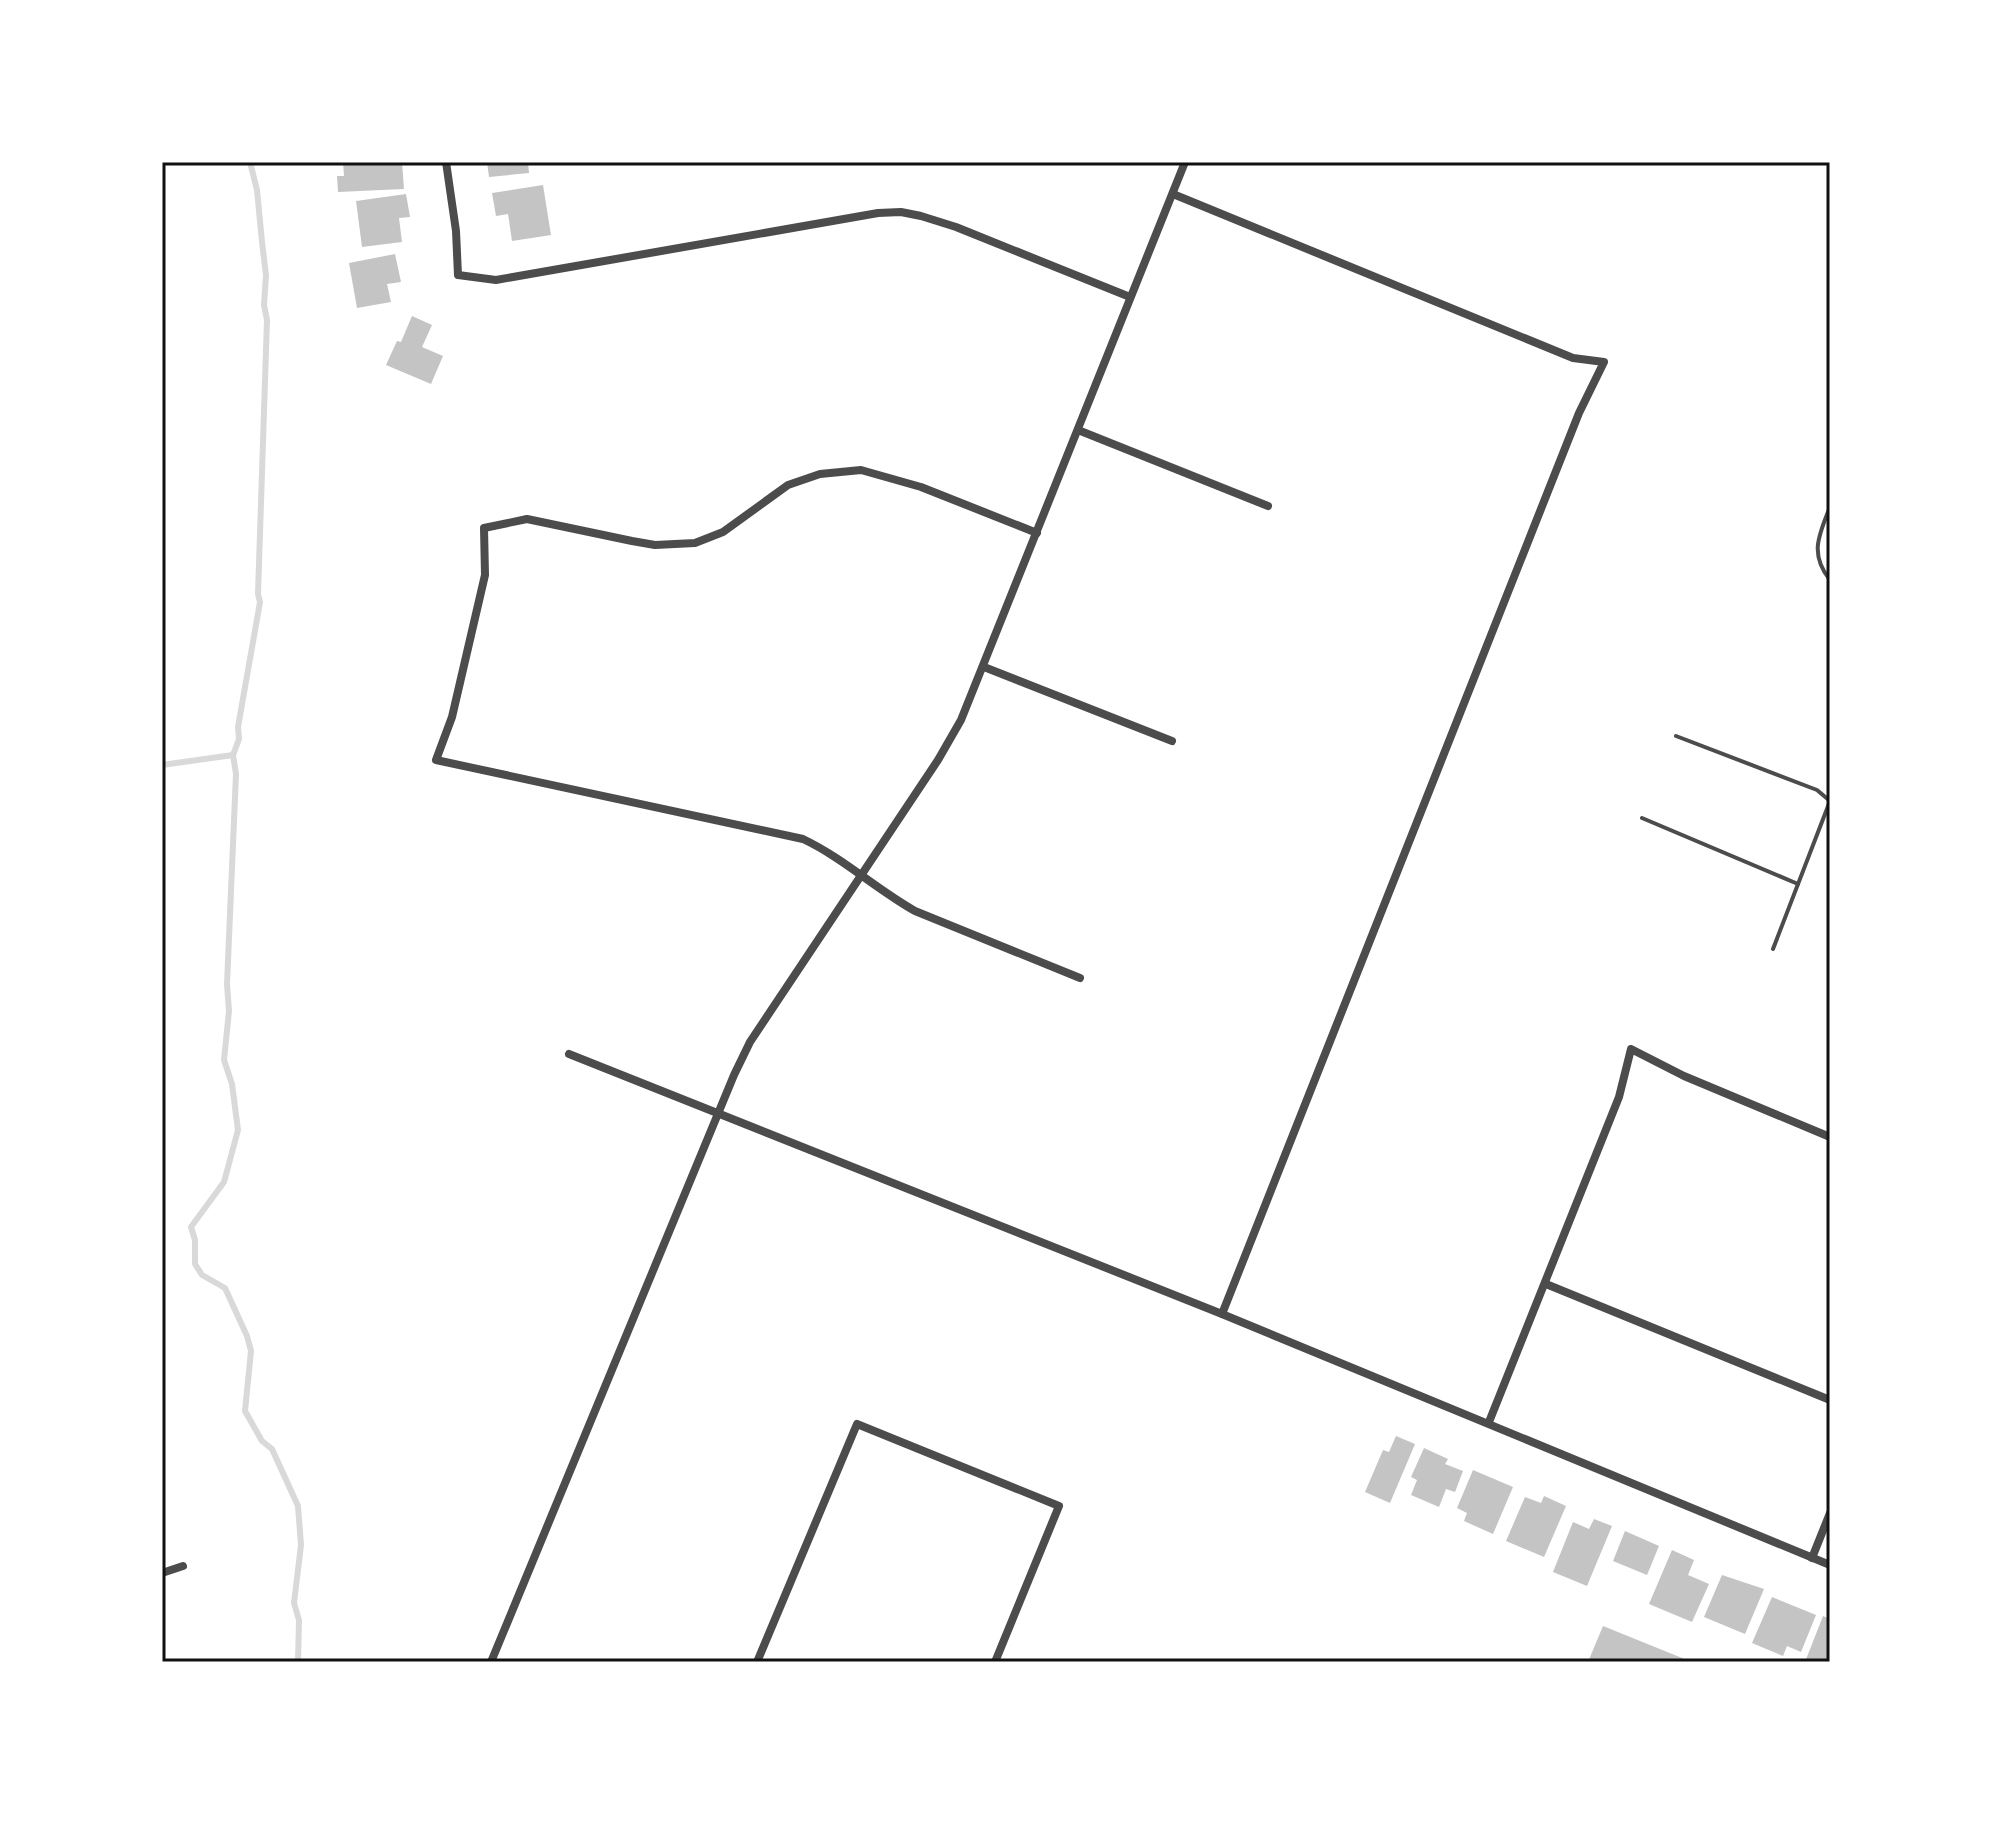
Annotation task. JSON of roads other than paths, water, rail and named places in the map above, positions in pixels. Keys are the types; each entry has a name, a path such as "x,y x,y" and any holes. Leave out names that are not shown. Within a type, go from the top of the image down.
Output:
{"street":[{"path":"446,162 456,231 458,275 496,280 878,213 901,212 956,227 1130,297"},
{"path":"491,1662 718,1112 750,1042 952,738 984,667 1185,162"},
{"path":"1173,194 1573,358 1604,362 1579,413 1222,1314"},
{"path":"1078,430 1268,506"},
{"path":"1037,533 921,487 861,470 820,474 788,485 723,532 695,543 677,545 632,541 527,519 484,528 485,575 452,717 436,760 803,839 830,853 892,898 934,920 1080,978"},
{"path":"984,667 1172,741"},
{"path":"1489,1422 1619,1097 1631,1049 1684,1076 1830,1137"},
{"path":"569,1054 1489,1422 1830,1565"},
{"path":"1546,1284 1830,1400"},
{"path":"757,1662 857,1424 1059,1506 995,1662"},
{"path":"1812,1558 1830,1513"},
{"path":"162,1573 183,1566"}],"lane":[{"path":"1830,507 1817,544 1819,564 1830,580"},
{"path":"1676,736 1817,790 1830,801 1773,949"},
{"path":"1642,818 1798,884"}],"waterway":[{"path":"250,162 257,190 266,275 264,305 267,320 260,602 238,727 239,739 233,755 236,774 227,984 229,1011 224,1060 232,1084 238,1130 224,1182 191,1227 195,1240 195,1264 202,1275 225,1288 247,1336 251,1351 245,1411 262,1441 272,1449 298,1506 301,1545 294,1603 299,1620 298,1662"},
{"path":"162,765 233,755"}]}
